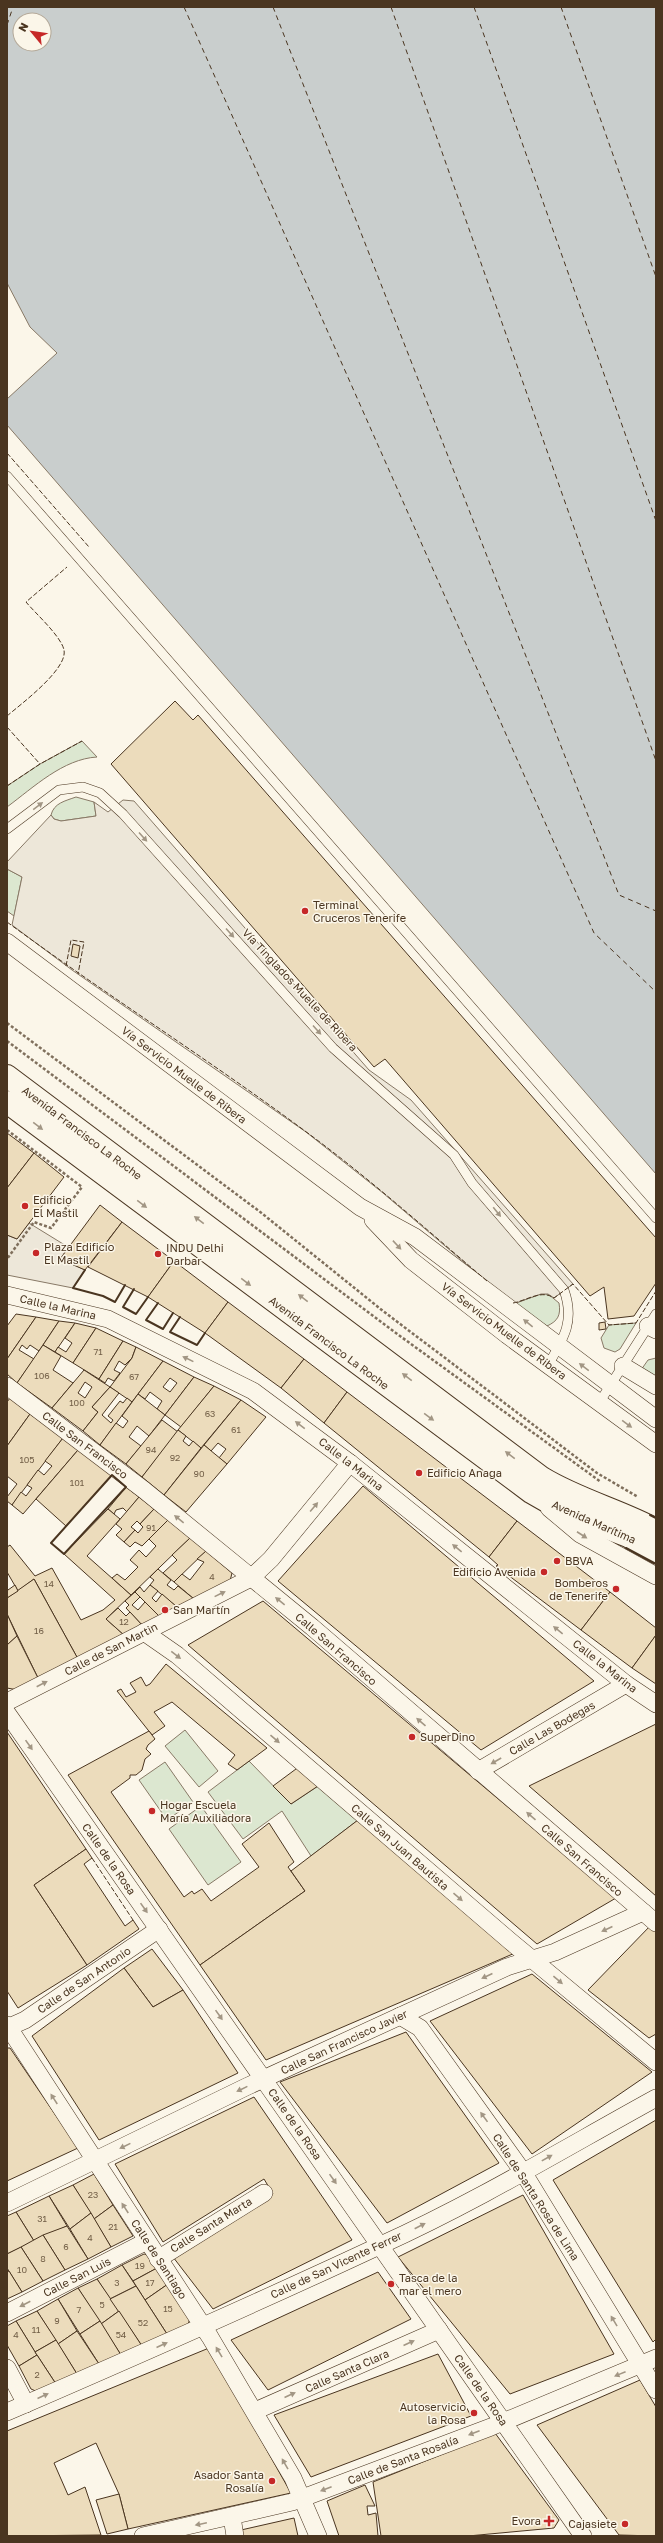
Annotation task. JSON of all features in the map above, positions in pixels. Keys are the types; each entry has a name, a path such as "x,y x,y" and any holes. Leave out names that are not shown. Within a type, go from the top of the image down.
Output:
{"main road":[{"name":"Avenida Francisco La Roche","path":"7,1076 536,1485"},
{"name":"Avenida Francisco La Roche","path":"7,1102 536,1485"},
{"name":"Avenida Marítima","path":"536,1485 572,1495 618,1512 656,1530"},
{"name":"Avenida Marítima","path":"536,1485 566,1512 628,1536 656,1552"}],"street":[{"name":"Vía Servicio Muelle de Ribera","path":"7,942 360,1207 415,1237 559,1348 656,1419"},
{"name":"Vía Servicio Muelle de Ribera","path":"360,1207 411,1260 548,1365 656,1444"},
{"name":"Calle la Marina","path":"7,1295 108,1319 230,1379 270,1403 350,1463 626,1684 656,1704"},
{"path":"623,1366 656,1386"},
{"name":"Calle San Francisco","path":"7,1386 144,1490 251,1578 656,1923"},
{"name":"Calle de San Martin","path":"7,1702 251,1578 271,1559 350,1463"},
{"name":"Avenida Francisco La Roche","path":"536,1485 580,1534 656,1576"},
{"name":"Calle San Juan Bautista","path":"144,1632 177,1655 656,2062"},
{"name":"Calle Las Bodegas","path":"478,1771 626,1684"},
{"name":"Calle de la Rosa","path":"7,1713 504,2421 583,2536"},
{"name":"Calle San Francisco Javier","path":"7,2203 264,2079 507,1967 555,1952 643,1912"},
{"name":"Calle de San Antonio","path":"8,2027 25,2020 158,1929"},
{"name":"Calle de Santa Rosa de Lima","path":"400,2016 420,2028 523,2172 656,2390"},
{"name":"Calle de Santiago","path":"8,2027 94,2161 204,2326 255,2411 303,2498 318,2536"},
{"name":"Calle de San Vicente Ferrer","path":"7,2412 204,2326 380,2246 523,2172 656,2098"},
{"name":"Calle Santa Marta","path":"158,2258 264,2193"},
{"name":"Calle San Luis","path":"7,2313 147,2241"},
{"name":"Calle Santa Clara","path":"255,2411 439,2330"},
{"name":"Calle de Santa Rosalía","path":"143,2536 232,2517 303,2498 504,2421 656,2358"},
{"path":"7,2368 26,2404"},
{"path":"232,2517 235,2536"}],"lane":[{"path":"7,476 656,1218"},
{"name":"Vía Tinglados Muelle de Ribera","path":"7,830 59,790 83,787 100,793 123,814 333,1048 454,1155 472,1183 564,1290 568,1300 569,1320 559,1348"},
{"path":"599,1403 654,1323"},
{"path":"548,1365 559,1348"}],"path":[{"path":"7,1022 259,1211 383,1311 591,1468 644,1500"},
{"path":"7,1041 400,1336 605,1484"},
{"path":"7,1130 82,1187 51,1228 34,1222 7,1259"}],"green space":[{"path":"82,741 97,757 84,759 61,768 49,775 7,807 7,786 40,764"},
{"path":"76,797 94,802 96,816 61,821 54,819 51,815 52,811 57,805"},
{"path":"7,869 22,877 14,916 7,911"},
{"path":"541,1294 548,1294 559,1303 560,1311 558,1317 554,1322 547,1326 513,1304"},
{"path":"636,1323 620,1349 615,1352 604,1348 601,1338 609,1325"},
{"path":"656,1358 656,1381 641,1370 648,1360"},
{"path":"185,1730 218,1771 199,1787 165,1746"},
{"path":"249,1761 291,1804 321,1784 358,1820 311,1856 282,1811 243,1839 208,1792"},
{"path":"165,1762 193,1802 167,1820 139,1780"},
{"path":"201,1806 241,1862 208,1885 169,1829"}],"shaded area":[{"path":"7,7 656,7 656,1174 7,425 7,399 57,353 30,327 7,283"},
{"path":"123,800 134,801 369,1070 411,1100 573,1284 554,1298 548,1294 541,1294 513,1304 383,1193 306,1132 72,970 12,925 22,877 7,869 7,862 51,815 54,819 61,821 96,816 94,802 108,812"},
{"name":"Plaza Edificio El Mastil","path":"29,1223 68,1247 61,1259 85,1270 73,1288 7,1275 7,1235 17,1239"}],"building":[{"name":"Terminal Cruceros Tenerife","path":"175,701 193,720 198,715 656,1238 656,1283 634,1316 608,1319 604,1287 590,1296 385,1059 374,1067 111,764"},
{"path":"73,944 80,946 78,958 71,956"},
{"path":"7,1133 34,1153 7,1188"},
{"name":"Edificio El Mastil","path":"34,1153 64,1177 17,1239 7,1235 7,1188"},
{"name":"Edificio El Mastil","path":"100,1205 122,1222 85,1270 60,1259"},
{"path":"122,1222 174,1261 148,1297 88,1267"},
{"path":"174,1261 228,1302 205,1333 148,1297"},
{"path":"228,1302 304,1359 281,1388 205,1333"},
{"path":"16,1314 36,1317 7,1359 7,1326"},
{"path":"36,1317 59,1321 39,1351 30,1345 27,1349 22,1345 19,1350 34,1359 17,1383 7,1374 7,1359"},
{"path":"59,1321 75,1323 55,1352 43,1345"},
{"path":"605,1322 606,1329 599,1330 599,1323"},
{"path":"75,1323 96,1328 73,1363 55,1352 58,1347 66,1352 72,1343 65,1338"},
{"path":"96,1328 123,1341 99,1379 73,1363"},
{"path":"123,1341 136,1347 132,1358 125,1365 119,1361 114,1370 120,1373 114,1381 108,1378 105,1383 99,1379"},
{"path":"43,1345 61,1356 53,1370 73,1383 52,1408 17,1383"},
{"path":"136,1347 163,1361 132,1402 110,1387 132,1358"},
{"path":"304,1359 347,1392 324,1423 281,1388"},
{"path":"163,1361 194,1377 165,1415 157,1409 162,1401 150,1392 145,1399 138,1394","holes":["170,1378 177,1383 170,1392 163,1387"]},
{"path":"84,1370 110,1387 92,1407 98,1412 83,1431 52,1408","holes":["85,1382 92,1387 85,1398 78,1393"]},
{"path":"194,1377 214,1386 181,1427 165,1415"},
{"path":"214,1386 241,1400 201,1448 178,1430"},
{"path":"110,1387 119,1393 102,1415 111,1423 113,1420 108,1416 120,1401 123,1403 127,1398 132,1402 100,1445 83,1431 98,1412 92,1407"},
{"name":"Edificio Anaga","path":"347,1392 517,1521 489,1557 324,1423"},
{"path":"138,1394 165,1415 149,1436 137,1426 129,1437 141,1446 126,1464 100,1445 116,1423 123,1428 128,1421 122,1416"},
{"path":"10,1398 30,1414 7,1446 7,1402"},
{"path":"241,1400 266,1417 227,1464 219,1458 226,1449 218,1443 211,1451 204,1445"},
{"path":"30,1414 63,1438 12,1505 7,1501 7,1497 17,1484 7,1476 7,1446"},
{"path":"162,1420 178,1432 142,1477 126,1464"},
{"path":"178,1430 186,1436 183,1441 189,1446 193,1441 201,1448 164,1495 142,1477"},
{"path":"63,1438 78,1450 23,1514 12,1505 21,1492 26,1496 32,1488 27,1485 38,1470 44,1475 52,1466 45,1461"},
{"path":"204,1445 227,1464 186,1512 164,1495"},
{"path":"78,1450 112,1475 66,1526 36,1499"},
{"path":"363,1486 594,1681 481,1750 278,1581"},
{"path":"126,1487 139,1497 127,1512 123,1508 116,1510 114,1514 108,1509"},
{"path":"139,1497 154,1509 140,1524 137,1521 131,1527 135,1530 124,1542 116,1535 122,1529 116,1524"},
{"path":"108,1509 120,1519 87,1556 131,1595 106,1619 124,1635 78,1659 34,1579 18,1591 7,1572 7,1547 10,1545 35,1576 52,1568 81,1620 103,1610 115,1600 64,1554"},
{"path":"154,1509 168,1520 142,1546 135,1542 130,1547 124,1542 135,1530 138,1533 143,1527 140,1524"},
{"path":"168,1520 190,1538 131,1595 112,1578 117,1574 125,1580 138,1567 130,1560 139,1550 146,1557 156,1546 149,1539"},
{"name":"Edificio Avenida","path":"517,1521 610,1592 581,1630 496,1566 498,1565 489,1557"},
{"path":"190,1538 206,1551 174,1582 163,1573 177,1560 172,1555"},
{"path":"206,1551 232,1573 230,1581 194,1599 174,1582 182,1574 190,1580 204,1562 197,1559"},
{"path":"158,1569 171,1580 167,1585 174,1590 178,1586 194,1599 177,1607 150,1585 154,1580 150,1577"},
{"path":"34,1579 78,1659 39,1680 7,1614 7,1598"},
{"path":"15,1585 18,1591 7,1598 7,1587 8,1590"},
{"path":"150,1585 158,1591 152,1598 156,1602 162,1594 177,1607 159,1616 135,1592 140,1587 144,1592"},
{"path":"135,1592 140,1597 132,1605 138,1610 145,1602 159,1616 142,1625 126,1608 129,1605 125,1601"},
{"path":"610,1592 656,1628 656,1635 632,1668 581,1630"},
{"path":"263,1601 616,1898 537,1944 188,1645"},
{"path":"118,1608 126,1616 130,1612 142,1625 124,1635 106,1619"},
{"path":"7,1614 17,1636 7,1645"},
{"path":"656,1635 656,1684 632,1668"},
{"path":"17,1636 39,1680 18,1690 7,1688 7,1645"},
{"path":"166,1664 267,1748 237,1770 228,1764 235,1755 172,1702 154,1712 165,1726 152,1735 117,1691 121,1689 126,1697 136,1692 130,1683 141,1677 146,1686 150,1684"},
{"path":"656,1724 656,1896 529,1786"},
{"path":"149,1731 155,1739 146,1749 151,1754 145,1759 142,1770 136,1775 130,1775 130,1778 111,1792 184,1897 192,1891 194,1894 202,1889 211,1901 259,1867 242,1844 269,1823 294,1862 288,1867 305,1891 200,1965 68,1775"},
{"path":"7,1732 86,1849 34,1885 87,1965 18,2008 7,1991"},
{"path":"300,1766 321,1784 291,1804 273,1786"},
{"path":"358,1820 515,1953 266,2060 200,1965 305,1891 291,1871"},
{"path":"86,1849 92,1858 84,1864 125,1926 133,1920 139,1929 87,1965 34,1885"},
{"path":"652,1924 656,1927 656,2034 649,2038 588,1990"},
{"path":"152,1949 183,1990 153,2007 124,1968"},
{"path":"124,1968 153,2007 183,1990 238,2073 99,2140 32,2036"},
{"path":"532,1974 652,2072 532,2154 430,2021"},
{"path":"406,2032 499,2163 387,2223 280,2082"},
{"path":"7,2048 10,2048 78,2148 7,2181"},
{"path":"254,2097 352,2240 213,2309 173,2257 273,2194 264,2179 163,2242 115,2164"},
{"path":"656,2120 656,2339 653,2342 553,2180"},
{"path":"94,2174 113,2205 94,2219 73,2185"},
{"path":"73,2185 91,2213 70,2229 49,2196"},
{"path":"523,2195 614,2354 510,2394 398,2257"},
{"path":"49,2196 67,2226 34,2241 16,2212"},
{"path":"113,2205 133,2236 111,2247 94,2219"},
{"path":"16,2212 34,2241 7,2254 7,2216"},
{"path":"91,2213 111,2247 88,2259 70,2229"},
{"path":"67,2226 88,2259 65,2270 43,2235"},
{"path":"43,2235 65,2270 43,2281 21,2247"},
{"path":"21,2247 43,2281 22,2292 7,2268 7,2254"},
{"path":"144,2254 149,2255 157,2268 133,2281 122,2265"},
{"path":"122,2265 136,2286 110,2299 97,2279"},
{"path":"157,2268 168,2284 145,2300 133,2281"},
{"path":"9,2271 22,2292 7,2299 7,2272"},
{"path":"378,2272 411,2319 268,2390 231,2340"},
{"path":"97,2279 119,2311 101,2324 78,2288"},
{"path":"168,2284 190,2318 188,2325 167,2334 145,2300"},
{"path":"136,2286 167,2334 142,2346 110,2299"},
{"path":"78,2288 100,2321 80,2334 58,2299"},
{"path":"58,2299 77,2331 58,2344 37,2311"},
{"path":"37,2311 56,2340 35,2352 16,2321"},
{"path":"119,2311 142,2346 121,2355 101,2324"},
{"path":"16,2321 37,2355 19,2366 7,2345 7,2326"},
{"path":"100,2321 121,2355 99,2364 80,2334"},
{"path":"77,2331 99,2364 77,2374 58,2344"},
{"path":"56,2340 77,2374 56,2384 35,2352"},
{"path":"209,2348 291,2493 128,2529 119,2494 96,2443 54,2463 68,2495 85,2487 101,2535 7,2536 7,2431"},
{"path":"438,2354 471,2416 311,2477 274,2415"},
{"path":"37,2355 56,2384 38,2392 31,2389 19,2366"},
{"path":"640,2380 656,2407 656,2536 619,2535 537,2425"},
{"path":"495,2433 559,2520 554,2528 468,2536 381,2536 373,2482"},
{"path":"365,2485 375,2506 367,2506 368,2515 376,2513 378,2536 339,2536 327,2501"},
{"path":"119,2494 128,2529 107,2534 96,2500"},
{"path":"294,2518 298,2536 242,2536 241,2530"}],"ferry route":[{"path":"7,25 13,7"},
{"path":"184,7 594,933 656,992"},
{"path":"273,7 619,895 656,911"},
{"path":"391,7 656,761"},
{"path":"474,7 656,521"},
{"path":"561,7 656,277"}],"fence":[{"path":"7,453 89,547"},
{"path":"7,716 42,686 59,667 63,658 64,650 62,644 26,602 67,567"},
{"path":"7,727 40,764"},
{"path":"7,786 40,764 82,741"},
{"path":"7,922 305,1131 375,1186 487,1281"},
{"path":"66,966 71,940 84,942 78,974"},
{"path":"513,1303 539,1295 554,1298 573,1284 609,1325 636,1323 656,1291"},
{"path":"92,1858 133,1920"}],"wall":[{"path":"85,1270 73,1288 103,1296 115,1302 125,1285"},
{"path":"134,1289 123,1307 136,1314 148,1297"},
{"path":"158,1303 146,1320 163,1329 173,1313"},
{"path":"180,1317 170,1332 197,1345 205,1333"},
{"path":"112,1475 126,1487 64,1554 51,1543 112,1475"},
{"path":"650,1515 656,1518"},
{"path":"626,1548 656,1564"}],"place":[{"name":"Terminal Cruceros Tenerife","path":"305,911"},
{"name":"Edificio El Mastil","path":"25,1206"},
{"name":"Plaza Edificio El Mastil","path":"36,1253"},
{"name":"INDU Delhi Darbar","path":"158,1254"},
{"name":"Edificio Anaga","path":"419,1473"},
{"name":"BBVA","path":"557,1561"},
{"name":"Edificio Avenida","path":"544,1572"},
{"name":"Bomberos de Tenerife","path":"616,1589"},
{"name":"San Martín","path":"165,1610"},
{"name":"SuperDino","path":"412,1737"},
{"name":"Hogar Escuela María Auxiliadora","path":"152,1811"},
{"name":"Tasca de la mar el mero","path":"391,2284"},
{"name":"Autoservicio la Rosa","path":"474,2413"},
{"name":"Asador Santa Rosalía","path":"272,2481"},
{"name":"Evora","path":"549,2521"},
{"name":"Cajasiete","path":"625,2524"}]}
